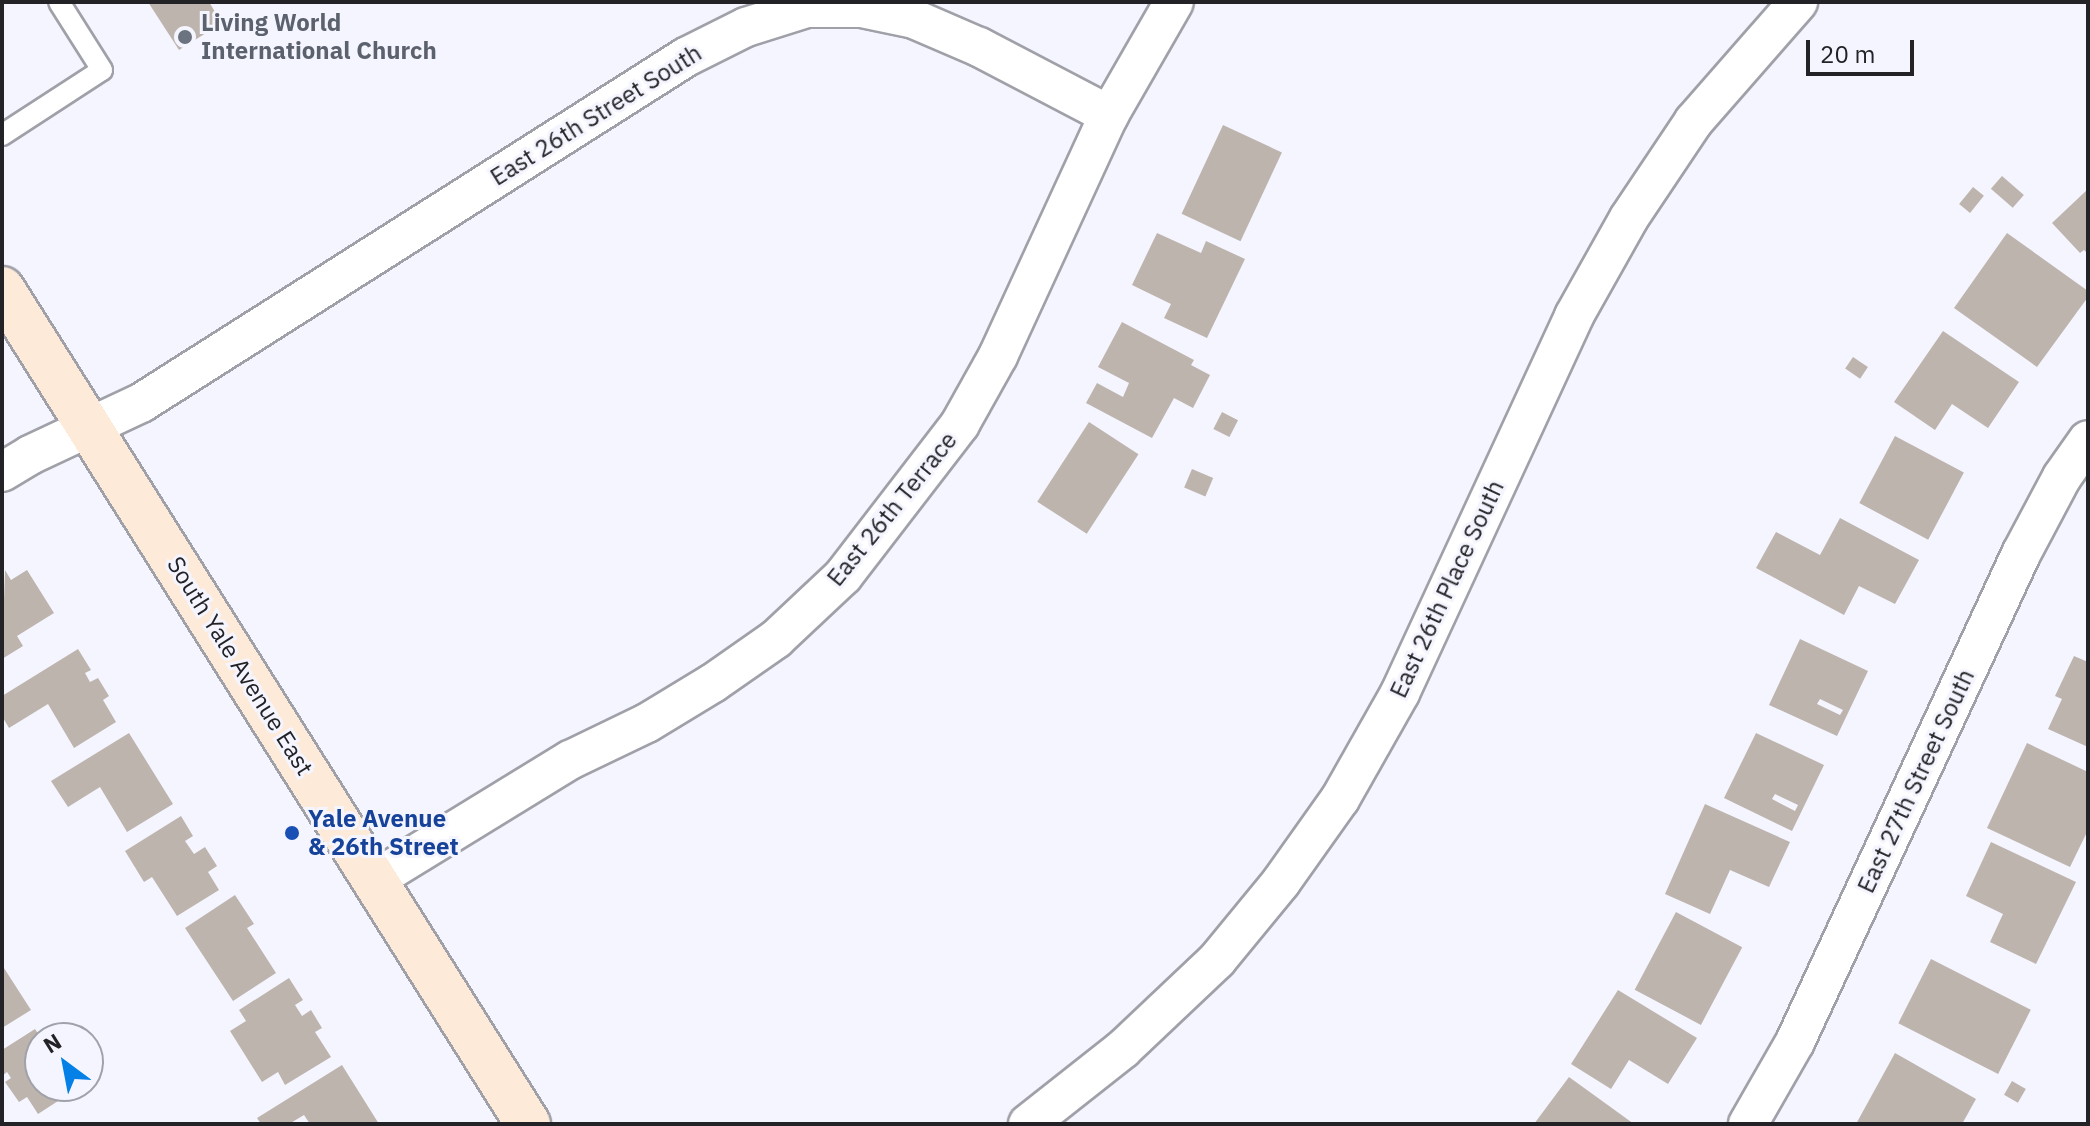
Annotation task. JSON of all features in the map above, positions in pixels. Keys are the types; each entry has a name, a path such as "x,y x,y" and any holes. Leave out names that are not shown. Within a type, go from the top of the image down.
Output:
{"main road":[{"name":"South Yale Avenue East","path":"2,289 528,1124"}],"street":[{"path":"1109,115 1174,2"},
{"name":"East 26th Place South","path":"1028,1124 1123,1049 1217,960 1281,882 1340,799 1400,693 1574,316 1629,218 1694,121 1798,2"},
{"name":"East 26th Street South","path":"2,472 141,403 686,57 746,27 807,8 861,8 914,19 979,47 1109,115"},
{"name":"East 26th Terrace","path":"374,880 570,760 647,723 713,683 776,639 843,576 960,424 998,356 1109,115"},
{"name":"East 27th Street South","path":"1748,1124 1795,1042 2021,554 2062,477 2088,440"}],"lane":[{"path":"2,135 102,70 59,2"}],"building":[{"name":"Living World International Church","path":"148,2 209,2 222,23 179,50"},
{"path":"1223,125 1282,152 1240,241 1182,214"},
{"path":"2002,176 2024,195 2013,208 1991,189"},
{"path":"1973,187 1984,196 1970,213 1959,204"},
{"path":"2088,189 2088,254 2084,250 2080,253 2052,223"},
{"path":"1157,233 1201,253 1206,241 1245,259 1207,338 1164,318 1171,304 1132,285"},
{"path":"2007,233 2088,291 2088,297 2037,367 1954,308"},
{"path":"1122,322 1194,360 1191,365 1210,375 1193,408 1174,398 1152,438 1086,403 1097,383 1123,397 1129,383 1098,367"},
{"path":"1943,331 2019,382 1988,428 1952,404 1935,430 1894,402"},
{"path":"1853,357 1868,367 1860,379 1845,369"},
{"path":"1222,412 1238,420 1229,437 1213,429"},
{"path":"1089,422 1138,454 1087,534 1037,502"},
{"path":"1895,436 1964,473 1928,540 1859,503"},
{"path":"1192,469 1213,478 1205,496 1184,487"},
{"path":"1840,518 1919,560 1895,604 1859,586 1844,615 1756,568 1776,532 1820,555"},
{"path":"5,570 11,580 27,570 54,613 17,636 23,646 2,659"},
{"path":"1800,639 1868,671 1837,736 1769,705","holes":["1820,699 1843,710 1840,715 1817,704"]},
{"path":"78,649 91,670 85,673 90,682 98,678 109,696 103,700 116,722 74,748 48,704 9,728 2,716 2,696"},
{"path":"2074,656 2088,662 2088,747 2048,729 2062,699 2055,696"},
{"path":"129,733 173,804 127,832 100,787 68,807 51,781"},
{"path":"1756,733 1824,765 1792,831 1724,798","holes":["1775,794 1798,805 1795,811 1772,799"]},
{"path":"2027,743 2088,772 2088,830 2070,867 1987,828"},
{"path":"1705,804 1790,842 1769,887 1730,870 1710,914 1665,894"},
{"path":"181,816 193,836 185,841 194,854 205,847 217,866 208,872 219,890 177,916 152,877 144,882 125,851"},
{"path":"1991,842 2076,882 2036,964 1990,942 2003,914 1966,896"},
{"path":"235,895 254,924 247,928 276,973 233,1001 185,928"},
{"path":"1676,912 1742,947 1701,1025 1635,990"},
{"path":"1931,959 2031,1010 1998,1074 1898,1023"},
{"path":"2,965 31,1010 2,1028"},
{"path":"289,978 303,1000 295,1005 302,1016 311,1010 322,1028 315,1032 331,1057 285,1085 278,1072 262,1082 230,1031 246,1021 239,1010"},
{"path":"1618,990 1697,1038 1668,1084 1629,1060 1611,1089 1571,1064"},
{"path":"24,1036 24,1099 19,1102 5,1082 11,1078 7,1072 2,1076 2,1050"},
{"path":"1895,1053 1976,1099 1962,1124 1856,1124"},
{"path":"342,1065 379,1124 310,1124 304,1115 289,1124 261,1124 257,1118"},
{"path":"1569,1077 1634,1124 1534,1124"},
{"path":"2012,1081 2026,1089 2018,1103 2004,1095"},
{"path":"30,1102 56,1102 38,1114"}],"place":[{"name":"Living World International Church","path":"185,37"},
{"name":"Yale Avenue & 26th Street","path":"292,833"}]}
